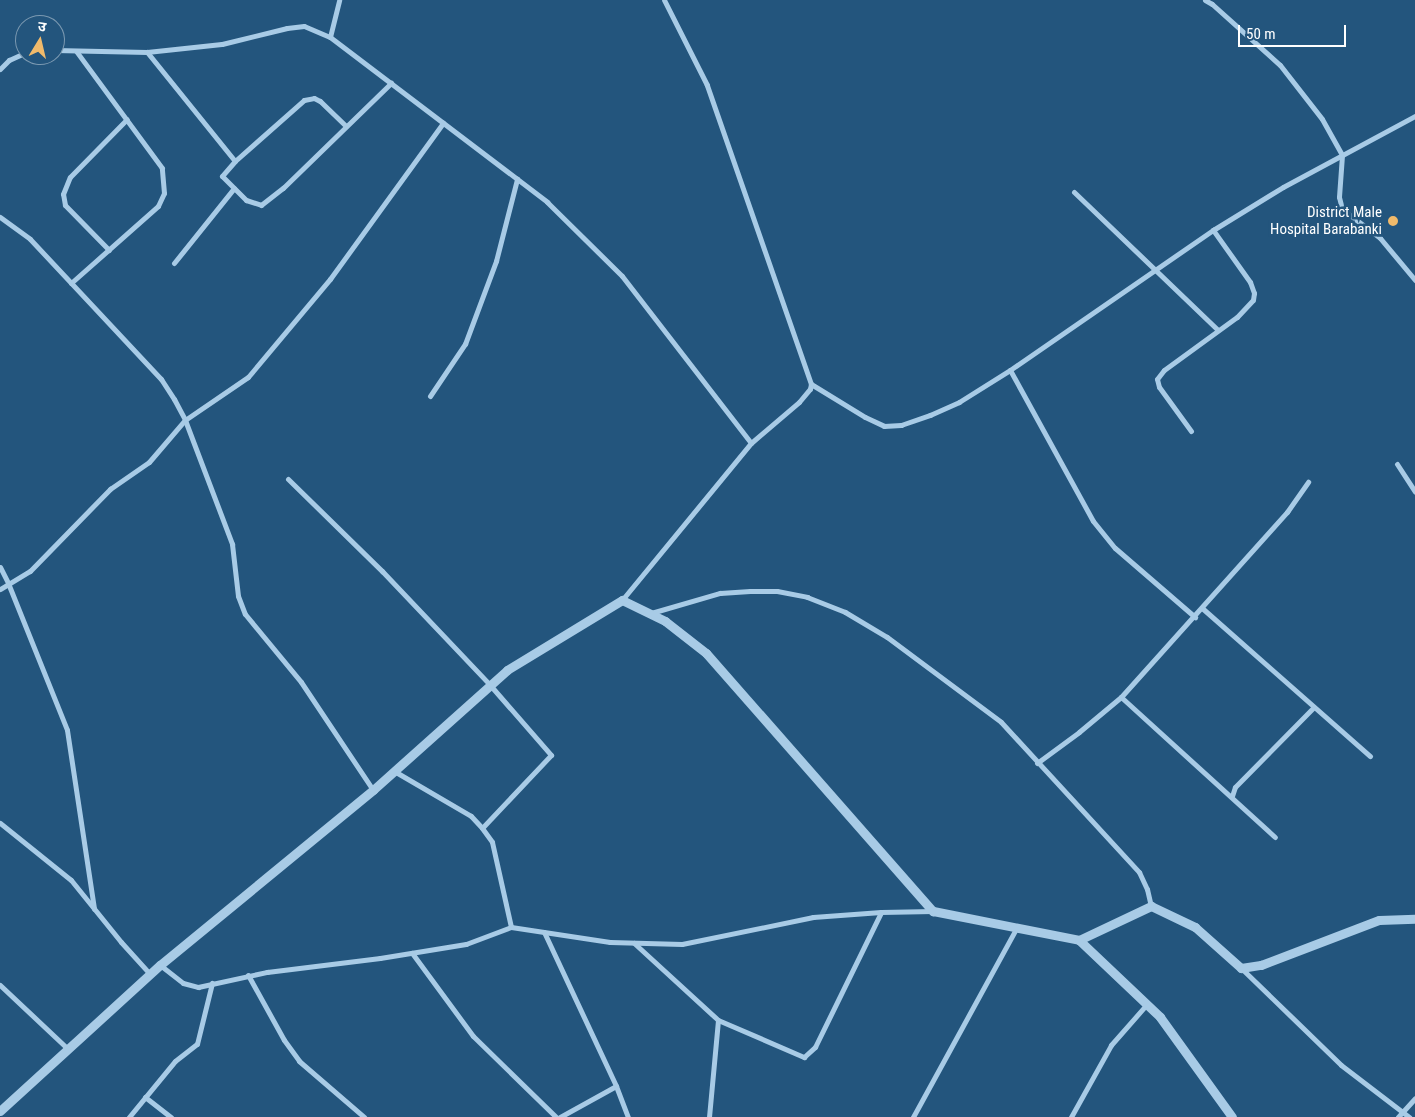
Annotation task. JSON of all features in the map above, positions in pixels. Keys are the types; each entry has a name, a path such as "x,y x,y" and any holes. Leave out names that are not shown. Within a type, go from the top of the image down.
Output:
{"street":[{"path":"330,37 339,0"},
{"path":"0,1111 160,965 373,790 506,670 622,600 751,443 799,402 810,389 811,384 707,85 664,0"},
{"path":"1205,0 1212,4 1280,65 1322,119 1342,155 1339,197 1342,209 1380,238 1415,280"},
{"path":"65,50 148,52 222,44 304,26 330,37 547,202 622,276 751,443"},
{"path":"71,283 158,206 164,193 162,168 76,51"},
{"path":"148,52 235,161"},
{"path":"0,69 9,60 15,58"},
{"path":"346,126 320,101 314,98 304,100 235,161 222,176 246,200 260,205 283,188 391,83"},
{"path":"811,384 865,418 884,426 893,427 930,415 959,402 1010,370 1213,230 1283,187 1415,116"},
{"path":"109,250 65,205 63,194 70,177 127,120"},
{"path":"0,589 30,571 110,489 149,462 185,420 248,377 330,280 443,122"},
{"path":"430,396 465,344 496,261 517,179"},
{"path":"174,264 234,188"},
{"path":"1074,192 1218,330"},
{"path":"0,217 30,239 161,379 185,420 232,544 238,596 245,614 301,682 373,790"},
{"path":"1191,431 1159,387 1157,379 1164,370 1247,307 1253,300 1254,293 1250,282 1213,230"},
{"path":"1010,370 1093,521 1115,548 1194,617"},
{"path":"1397,464 1415,492"},
{"path":"288,479 382,571 490,685 551,755 482,828"},
{"path":"1037,763 1079,732 1121,697 1287,512 1308,482"},
{"path":"0,567 67,730 94,908"},
{"path":"650,614 720,594 777,591 806,597 845,612 887,637 1001,722 1139,872 1152,906 1194,926 1241,968 1341,1065 1409,1117"},
{"path":"622,600 665,621 706,653 933,911"},
{"path":"1202,608 1370,756"},
{"path":"1121,697 1275,837"},
{"path":"1232,796 1235,787 1314,707"},
{"path":"394,771 470,816 482,828 492,842 511,927"},
{"path":"0,823 72,880 150,974"},
{"path":"1078,940 1152,906"},
{"path":"160,965 176,978 193,987 248,975 466,944 511,927 610,942 682,944 813,917 882,912 933,911 1017,926 1078,940 1160,1017 1232,1117"},
{"path":"634,943 718,1020 804,1057 815,1047 882,912"},
{"path":"1241,968 1261,965 1379,920 1415,920"},
{"path":"913,1117 1017,926"},
{"path":"544,932 616,1086 628,1117"},
{"path":"412,953 473,1036 558,1117 616,1086"},
{"path":"248,975 284,1040 299,1061 364,1117"},
{"path":"129,1117 175,1061 197,1044 212,983"},
{"path":"0,985 68,1049"},
{"path":"1071,1117 1111,1046 1146,1004"},
{"path":"709,1117 718,1020"},
{"path":"145,1097 171,1117"},
{"path":"1398,1117 1415,1098"}],"place":[{"name":"District Male Hospital Barabanki","path":"1393,221"}]}
